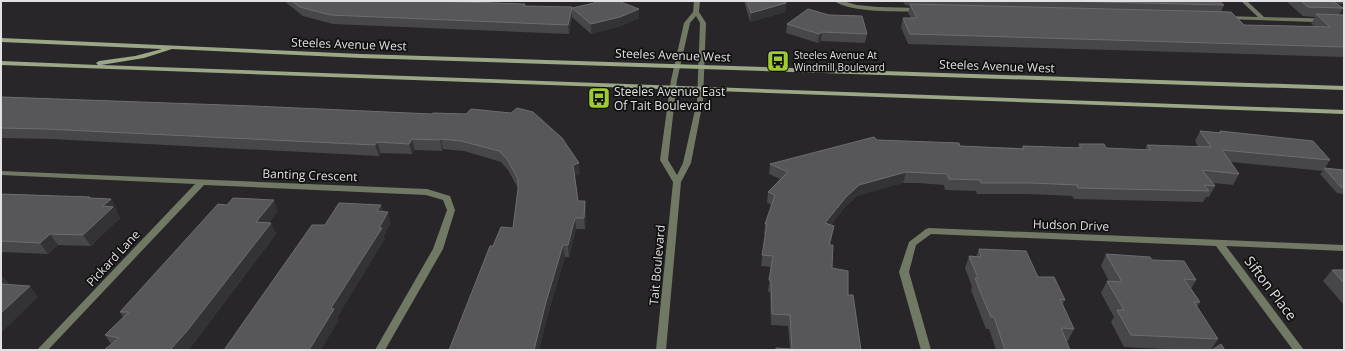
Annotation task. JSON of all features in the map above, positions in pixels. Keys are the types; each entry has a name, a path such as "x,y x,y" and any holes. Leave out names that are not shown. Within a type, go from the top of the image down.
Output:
{"main road":[{"name":"Steeles Avenue West","path":"1,40 172,48 701,67 1344,88"},
{"path":"77,66 142,57 160,53 172,48"},
{"path":"1,63 674,84 701,88 1344,112"}],"street":[{"path":"677,182 664,160 674,84 687,23 696,12 697,1"},
{"path":"838,1 855,6 870,8 925,10"},
{"path":"1244,1 1263,19"},
{"name":"Tait Boulevard","path":"661,350 677,182 687,163 700,102 703,23 696,12"},
{"path":"1223,18 1344,21"},
{"name":"Banting Crescent","path":"1,172 427,192 447,198 451,210 438,249 380,350"},
{"name":"Pickard Lane","path":"42,350 202,182"},
{"name":"Hudson Drive","path":"926,350 904,272 912,244 929,231 1344,248"},
{"name":"Sifton Place","path":"1219,243 1299,350"}],"building":[{"path":"292,1 433,1 525,4 524,6 572,8 568,25 330,15 300,7"},
{"path":"598,1 618,1 639,9 620,17 591,24 572,8"},
{"path":"747,1 786,1 786,3 751,13"},
{"path":"1063,1 1219,1 1224,5"},
{"path":"1301,1 1332,1 1343,8 1308,7"},
{"path":"910,4 1231,12 1244,25 1330,27 1316,14 1344,15 1344,47 910,34 903,18 917,18"},
{"path":"808,9 829,15 862,16 867,34 822,32 819,34 787,24"},
{"path":"1,97 432,114 466,114 471,109 511,113 517,108 533,112 562,138 579,163 573,165 578,201 585,201 584,218 575,218 568,245 563,245 546,302 534,350 449,350 490,246 493,246 501,227 513,228 518,179 507,159 499,151 461,141 441,139 412,139 409,144 377,142 375,145 1,128"},
{"path":"1200,131 1221,133 1220,131 1313,141 1330,160 1222,150 1239,174 1202,170 1215,186 1204,185 1209,191 1078,188 1077,185 1031,183 981,183 980,180 949,179 947,174 906,172 859,185 846,197 825,223 834,226 829,245 833,245 832,268 848,271 848,295 853,295 861,350 776,350 776,348 792,349 790,315 772,314 771,281 769,280 773,256 762,255 767,224 765,224 775,195 768,192 788,172 770,164 874,137 877,140 959,143 960,146 1024,149 1023,146 1082,148 1079,144 1104,144 1106,148 1151,150 1147,145 1211,147"},
{"path":"1324,168 1344,170 1344,187 1341,187"},
{"path":"1,194 111,199 103,206 113,207 83,235 50,234 40,243 1,241"},
{"path":"233,198 274,200 256,222 271,223 187,331 170,350 104,350 119,338 105,335 129,312 120,312 218,204 227,205"},
{"path":"339,203 381,205 377,211 388,212 379,228 382,228 331,308 334,309 309,350 224,350 312,225 325,225"},
{"path":"979,249 1026,251 1038,277 1054,277 1065,300 1060,299 1074,329 1061,328 1070,350 1005,350 994,317 991,317 975,278 978,278 969,256 981,257"},
{"path":"1106,254 1150,257 1152,260 1184,261 1196,280 1184,279 1200,302 1194,302 1218,339 1131,335 1117,310 1124,310 1107,281 1122,282"},
{"path":"1332,270 1344,270 1344,283"},
{"path":"1,284 30,286 1,313"},
{"path":"1221,344 1225,350 1212,350"}],"place":[{"name":"Steeles Avenue At Windmill Boulevard","path":"778,61"},
{"name":"Steeles Avenue East Of Tait Boulevard","path":"599,98"}]}
